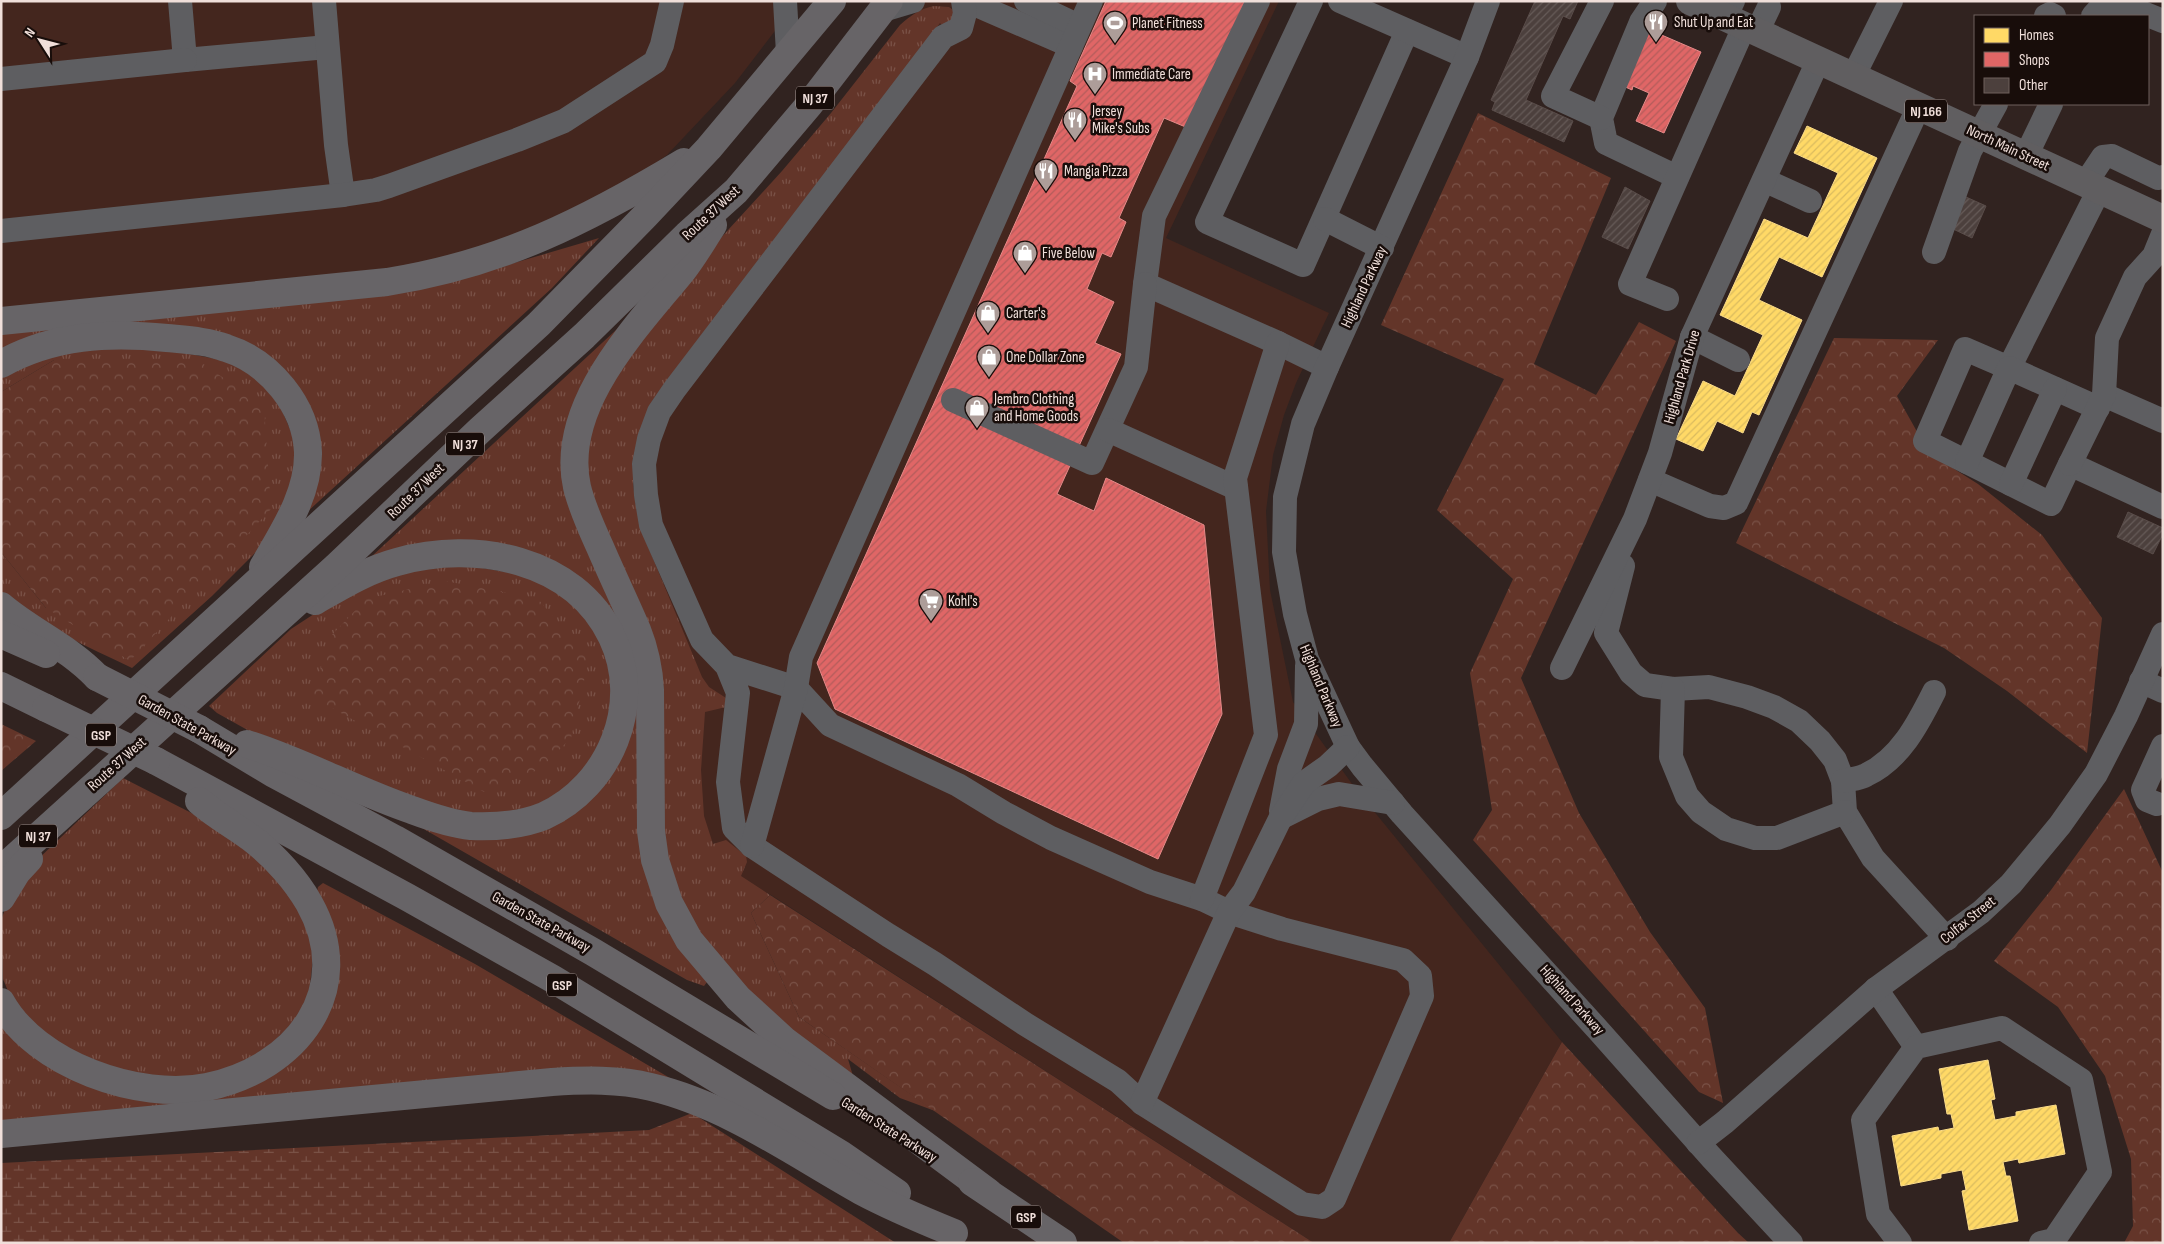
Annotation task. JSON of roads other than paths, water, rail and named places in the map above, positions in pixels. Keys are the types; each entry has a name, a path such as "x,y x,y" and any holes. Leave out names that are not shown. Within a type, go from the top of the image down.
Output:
{"highway":[{"name":"NJ 37","path":"1,816 539,324 646,216 708,148 832,1"},
{"name":"Route 37 West","path":"1,870 336,567 480,430 584,336 687,235 736,191 809,105 886,6"},
{"path":"1,321 387,282 443,271 524,246 564,228 612,205 708,148"},
{"path":"736,191 685,267 614,357 581,423 575,451 575,474 580,498 637,630 644,649 648,669 650,690 651,832 656,869 669,903 689,940 743,1004 784,1040 988,1192"},
{"path":"1,364 43,346 69,339 113,335 142,336 208,343 227,348 252,360 274,378 290,398 303,427 308,452 306,476 299,500 289,521 245,594"},
{"path":"199,729 261,748 418,812 453,822 487,826 514,824 541,817 580,793 599,770 618,731 624,702 623,676 617,650 607,627 593,607 573,588 552,575 517,560 490,554 461,552 433,554 397,562 359,576 262,632"},
{"path":"1,606 69,652 97,677"},
{"name":"Garden State Parkway","path":"1,634 97,677 199,729 274,774 593,952 892,1132 988,1192 1063,1243"},
{"name":"GSP","path":"1,686 156,762 407,897 569,989 842,1155 961,1238"},
{"path":"1,695 46,708"},
{"path":"1,1002 12,1020 21,1030 33,1041 56,1055 96,1074 128,1084 161,1090 207,1087 254,1070 284,1050 314,1017 324,990 327,958 321,930 309,903 292,879 264,850 210,810 156,762"},
{"path":"1,898 18,872 75,802"},
{"path":"1,1134 552,1082 588,1080 620,1082 664,1090 719,1112 762,1134 861,1191 961,1238"}],"main road":[{"name":"North Main Street","path":"1690,1 1740,19 1818,61 2163,219"}],"street":[{"path":"180,1 185,60"},
{"path":"324,1 336,145 343,195"},
{"path":"1,231 343,195 389,186 564,121 654,62 662,45 672,1"},
{"path":"785,1 788,54"},
{"path":"886,6 913,1"},
{"path":"727,666 796,688 830,725 958,785 1004,813 1051,838 1150,882 1282,929 1403,960 1420,976 1422,996 1334,1199 1322,1207 1302,1204 1142,1103 1118,1081 1025,1024 936,964 888,935 752,846 734,828 728,782 738,692 727,666 702,640 651,525 646,496 644,464 649,439 659,412 679,382 943,36 961,28 965,13 963,1"},
{"path":"967,1 1075,36"},
{"path":"1026,1 1075,36"},
{"path":"752,846 796,688 801,658 938,393 1075,36 1091,1"},
{"path":"938,393 1092,463 1136,367 1154,216 1258,1"},
{"path":"1311,1 1207,222 1303,265 1407,31"},
{"path":"1340,1 1377,9 1407,31 1467,57"},
{"name":"Highland Parkway","path":"1488,1 1467,57 1303,424 1285,497 1284,552 1295,614 1307,659 1348,746 1393,803 1698,1143 1791,1243"},
{"path":"1601,118 1553,96 1602,1"},
{"path":"1654,1 1641,22 1601,118 1606,143 1677,177"},
{"path":"1853,77 1892,1"},
{"path":"2095,15 2102,6 2118,3 2148,15"},
{"path":"1667,299 1630,284 1677,177 1740,19 1769,7"},
{"path":"2149,15 2163,21"},
{"path":"1,79 327,47"},
{"name":"Highland Park Drive","path":"1562,668 1635,519 1660,453 1692,337 1818,61"},
{"path":"1934,252 1970,151 1995,105"},
{"path":"2026,156 2051,105"},
{"path":"1650,480 1710,506 1724,508 1736,503 1918,108"},
{"path":"1966,462 2092,187 2103,158 2112,156 2158,178 2163,178"},
{"path":"1764,180 1810,201"},
{"path":"1324,219 1382,248"},
{"path":"2163,234 2154,256 2135,277 2107,338 2101,401 2051,504 1925,441 1965,350 2055,388 2101,401 2163,421"},
{"path":"1145,284 1278,343 1327,367"},
{"path":"1692,337 1738,360"},
{"path":"1202,899 1266,736 1235,478 1278,343"},
{"path":"2011,484 2055,388"},
{"path":"1108,430 1236,488"},
{"path":"2070,464 2163,507"},
{"path":"1635,519 1606,633 1631,673 1645,685 1673,689 1709,687 1747,697 1799,721 1835,760 1843,781 1846,812 1873,858 1947,939"},
{"name":"Colfax Street","path":"1698,1143 1725,1122 1876,989 1982,912 2011,884 2060,825 2096,774 2163,634"},
{"path":"1280,819 1289,769 1306,724 1307,659"},
{"path":"2141,681 2163,691"},
{"path":"1673,689 1671,757 1687,796 1701,812 1726,829 1755,838 1778,838 1846,812"},
{"path":"1843,781 1866,776 1890,758 1913,733 1934,692"},
{"path":"1142,1103 1230,912 1244,892 1280,819 1304,783 1328,766 1348,746"},
{"path":"2157,804 2147,800 2143,790 2163,746"},
{"path":"1280,819 1318,799 1339,794 1393,803"},
{"path":"1876,989 1916,1046"},
{"path":"1898,1242 1878,1214 1863,1120 1916,1046 2002,1028 2081,1080 2100,1172 2054,1240 2041,1243"}],"place":[{"name":"Shut Up and Eat","path":"1656,43"},
{"name":"Planet Fitness","path":"1115,44"},
{"name":"Immediate Care","path":"1095,95"},
{"name":"Jersey Mike's Subs","path":"1075,141"},
{"name":"Mangia Pizza","path":"1046,192"},
{"name":"Five Below","path":"1025,274"},
{"name":"Carter's","path":"988,334"},
{"name":"One Dollar Zone","path":"989,378"},
{"name":"Jembro Clothing and Home Goods","path":"977,429"},
{"name":"Kohl's","path":"931,622"}]}
